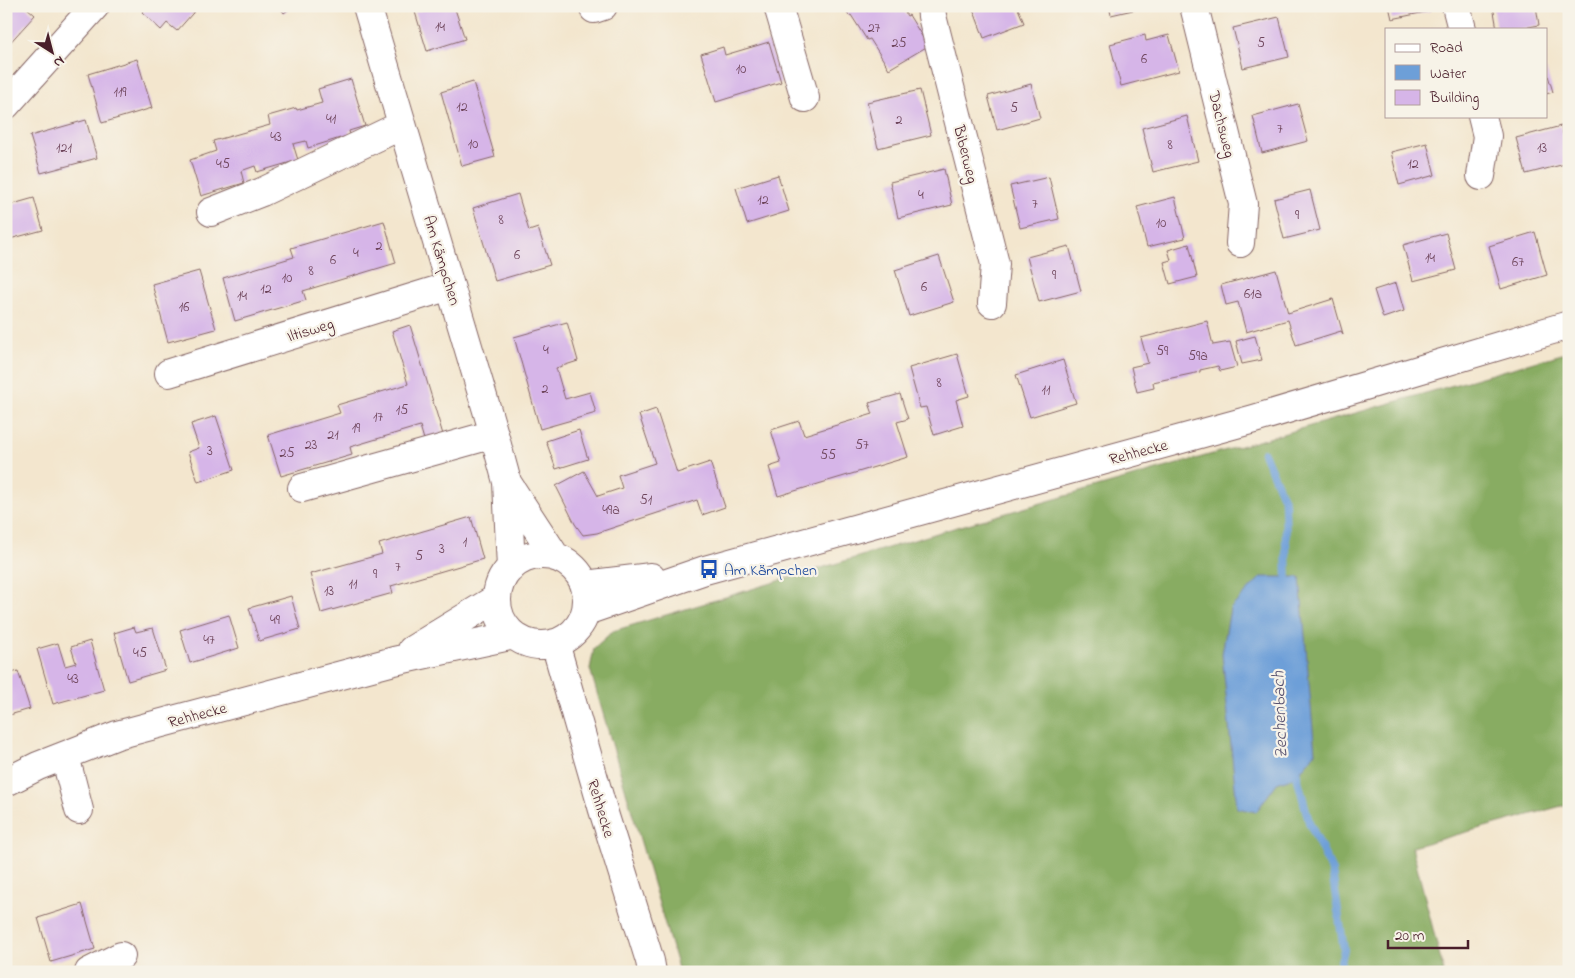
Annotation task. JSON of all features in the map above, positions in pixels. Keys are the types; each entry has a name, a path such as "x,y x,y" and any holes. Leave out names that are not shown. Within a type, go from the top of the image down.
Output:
{"street":[{"path":"6,105 95,6"},
{"name":"Am Kämpchen","path":"367,6 507,482 511,568"},
{"path":"778,6 805,98"},
{"name":"Biberweg","path":"931,6 994,264 992,304"},
{"name":"Dachsweg","path":"1194,6 1244,204 1240,243"},
{"path":"1456,6 1462,28"},
{"path":"1481,176 1487,136 1482,118"},
{"path":"211,212 262,192 402,125"},
{"name":"Iltisweg","path":"169,373 450,286"},
{"name":"Rehhecke","path":"585,598 705,570 1254,419 1569,326"},
{"path":"302,488 494,434"},
{"name":"Am Kämpchen","path":"507,482 555,556"},
{"path":"539,555 555,556 568,562 578,572 585,598 580,625 569,636 555,643 541,645 527,642 514,635 505,624 499,612 498,598 501,582 511,568 524,559 539,555"},
{"name":"Rehhecke","path":"394,661 498,598"},
{"name":"Rehhecke","path":"6,782 38,766 118,735 394,661 514,635"},
{"name":"Rehhecke","path":"555,643 602,810 652,972"},
{"path":"65,756 79,810"},
{"path":"88,972 121,956"}],"green space":[{"path":"1569,352 1569,804 1412,847 1444,972 679,972 590,669 594,648 613,631 947,530"}],"water":[{"path":"1261,577 1300,577 1315,753 1297,776 1277,783 1256,812 1237,808 1222,654 1230,609"}],"building":[{"path":"6,6 25,6 35,15 6,47"},
{"path":"147,6 199,6 177,31 167,23 161,30 142,12"},
{"path":"279,6 293,6 284,13"},
{"path":"433,6 454,6 465,39 427,51 415,12"},
{"path":"843,6 901,6 907,16 909,15 928,46 889,69 870,39 867,40"},
{"path":"972,6 1017,6 1024,23 984,38"},
{"path":"1109,6 1146,6 1146,7 1111,15"},
{"path":"1389,6 1429,6 1430,11 1392,19"},
{"path":"1493,6 1536,6 1539,25 1524,28 1497,28"},
{"path":"1279,17 1289,57 1243,68 1233,28"},
{"path":"1145,35 1146,41 1169,35 1179,71 1121,86 1110,44"},
{"path":"769,42 781,82 716,102 701,54 723,47 725,55"},
{"path":"137,59 152,108 102,123 88,74"},
{"path":"1548,76 1553,92 1548,93"},
{"path":"351,79 365,126 349,131 350,135 308,148 306,141 293,144 298,160 257,172 255,166 241,171 244,183 201,196 190,160 216,151 213,141 270,125 268,116 322,103 318,89"},
{"path":"473,82 495,157 462,166 441,92"},
{"path":"1031,84 1040,118 997,130 988,96"},
{"path":"920,90 931,135 878,148 867,102"},
{"path":"1298,104 1308,141 1262,153 1253,116"},
{"path":"1187,116 1198,161 1153,172 1142,128"},
{"path":"86,120 97,158 41,173 30,136"},
{"path":"1561,126 1569,163 1526,174 1516,138"},
{"path":"1427,143 1435,175 1399,185 1391,152"},
{"path":"944,169 952,205 898,218 890,182"},
{"path":"778,175 789,211 747,224 736,188"},
{"path":"1049,177 1059,219 1020,228 1010,186"},
{"path":"1310,190 1320,230 1284,239 1274,199"},
{"path":"518,194 529,231 538,228 550,265 495,281 473,208"},
{"path":"1175,197 1185,238 1147,247 1137,207"},
{"path":"34,198 43,230 6,240 6,206"},
{"path":"384,221 396,263 303,291 306,300 235,321 223,278 294,257 291,248"},
{"path":"1535,232 1547,275 1501,289 1489,246"},
{"path":"1446,233 1456,270 1413,281 1403,245"},
{"path":"1189,244 1197,277 1170,284 1164,262 1171,260 1168,250"},
{"path":"1069,246 1081,291 1039,302 1027,257"},
{"path":"939,256 954,302 909,316 895,270"},
{"path":"1276,270 1288,313 1333,299 1343,334 1341,331 1296,345 1288,320 1246,332 1238,302 1226,305 1221,285"},
{"path":"199,271 216,329 168,342 152,284"},
{"path":"1396,283 1404,311 1383,318 1374,290"},
{"path":"1207,321 1213,345 1230,342 1237,367 1220,371 1218,366 1200,370 1200,372 1153,382 1154,388 1137,392 1131,367 1148,363 1141,338"},
{"path":"567,322 578,361 556,368 565,399 590,392 596,413 540,429 514,337"},
{"path":"410,325 444,438 425,443 420,426 350,447 352,455 281,476 268,435 340,413 337,405 408,384 392,331"},
{"path":"1255,336 1262,360 1242,364 1236,341"},
{"path":"957,354 969,396 956,400 963,426 934,435 926,407 920,408 909,368"},
{"path":"1063,360 1076,403 1030,417 1016,375"},
{"path":"900,394 908,419 897,422 908,457 778,496 769,467 781,463 771,430 799,421 804,435 873,414 869,403"},
{"path":"656,409 677,473 710,462 725,507 702,515 697,500 597,533 583,535 575,524 556,486 584,471 598,496 622,488 618,475 655,463 639,415"},
{"path":"216,416 234,470 198,482 188,452 199,448 191,424"},
{"path":"579,430 588,459 556,469 546,441"},
{"path":"471,517 483,559 391,586 393,593 321,613 310,574 382,554 379,544"},
{"path":"291,596 300,629 259,641 249,608"},
{"path":"229,615 239,648 190,663 180,630"},
{"path":"134,627 136,632 153,628 166,670 128,681 114,633"},
{"path":"90,641 104,690 53,704 37,649 58,643 65,666 76,663 71,647"},
{"path":"18,671 30,709 6,716 6,675"},
{"path":"82,904 95,949 51,962 38,918"}],"waterway":[{"name":"Zechenbach","path":"1264,453 1285,502 1287,586"},
{"name":"Zechenbach","path":"1296,767 1309,822 1332,871 1344,950 1338,972"}],"place":[{"name":"Am Kämpchen","path":"709,569"}]}
